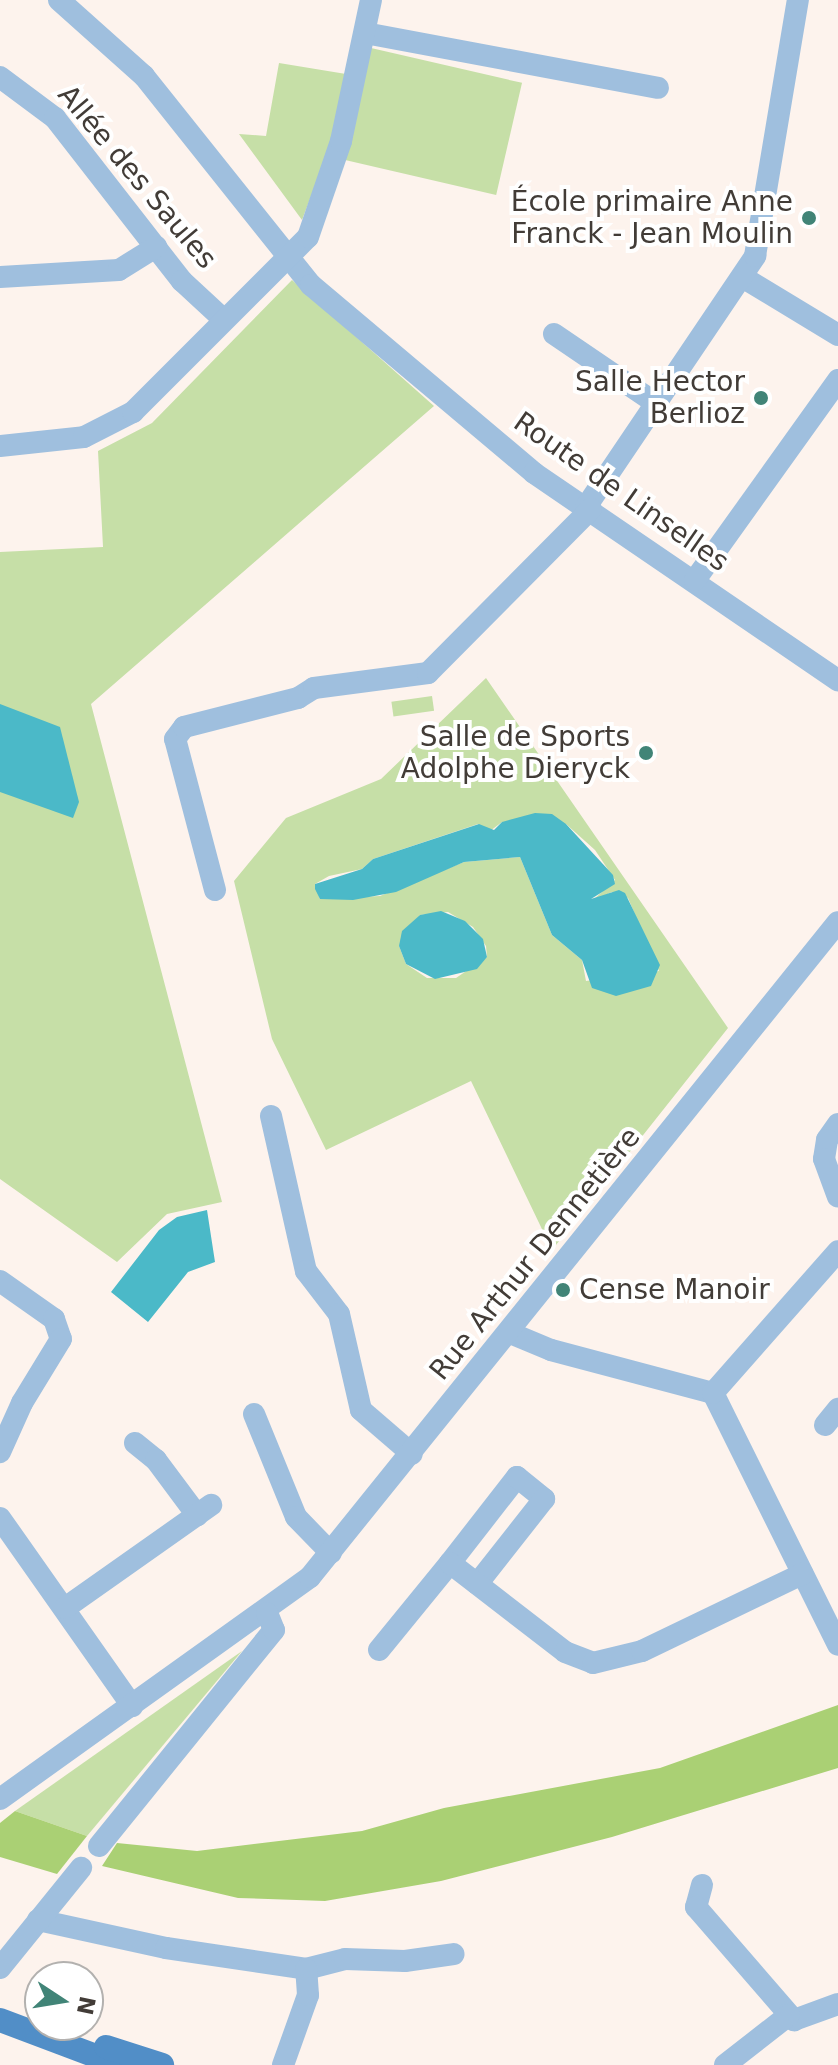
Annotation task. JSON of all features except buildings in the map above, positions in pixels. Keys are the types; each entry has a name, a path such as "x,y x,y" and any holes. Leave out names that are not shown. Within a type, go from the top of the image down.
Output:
{"main road":[{"path":"0,2007 24,2016"},
{"path":"0,2020 120,2065"},
{"path":"93,2041 162,2065"}],"street":[{"name":"Route de Linselles","path":"59,0 144,76 291,254 479,428 588,508 838,680"},
{"name":"Route de Linselles","path":"78,0 176,94 291,254"},
{"path":"0,446 84,437 123,419 163,386 223,319 291,254 312,229 341,141 371,0"},
{"path":"215,890 175,739 184,727 298,698 314,688 428,673 588,508 744,278 765,219 798,0"},
{"path":"365,33 658,88"},
{"name":"Allée des Saules","path":"0,77 55,118 182,281 223,319"},
{"path":"0,277 119,270 156,247"},
{"path":"744,278 838,335"},
{"path":"554,334 657,404"},
{"path":"695,580 838,380"},
{"name":"Rue Arthur Dennetière","path":"0,1799 267,1613 331,1553 838,922"},
{"path":"271,1116 306,1271 339,1314 361,1410 412,1454"},
{"path":"838,1124 827,1140 824,1159 838,1197"},
{"path":"713,1393 838,1251"},
{"path":"0,1281 54,1319 61,1339 22,1403 0,1452"},
{"path":"510,1333 551,1350 713,1393 838,1645"},
{"path":"254,1414 296,1517 331,1553"},
{"path":"65,1608 204,1510 156,1460 135,1443"},
{"path":"379,1650 517,1477 544,1499 477,1584"},
{"path":"0,1518 132,1706"},
{"path":"450,1563 565,1652 593,1663 642,1651 802,1574"},
{"path":"99,1846 274,1630 267,1613"},
{"path":"0,1968 81,1868"},
{"path":"702,1885 696,1907 789,2015 803,2021 838,2004"},
{"path":"38,1920 306,1969 334,1960 405,1961 454,1954"},
{"path":"283,2065 308,1995 306,1969"},
{"path":"725,2065 789,2015"}],"green space":[{"path":"371,48 522,83 496,195 345,160"},
{"path":"279,63 346,74 333,138 302,220 239,134 266,136"},
{"path":"292,280 434,406 91,704 222,1202 167,1214 117,1262 0,1179 0,552 103,547 98,451 152,423"},
{"path":"486,678 728,1028 552,1250 471,1081 326,1150 272,1039 234,881 286,818 381,779","holes":["502,822 566,824 595,850 615,880 592,901 612,892 628,898 659,971 586,981 582,960 552,935 520,857 464,862 380,896 320,899 315,884 329,876 362,869 373,859 478,824 490,831","448,912 473,927 486,946 487,957 456,978 427,978 406,964 399,946 420,915"]},
{"path":"432,696 434,711 393,717 391,702"},
{"path":"242,1651 87,1836 15,1811"},
{"path":"838,1705 838,1768 612,1837 441,1881 325,1901 238,1898 102,1866 117,1843 197,1851 362,1831 444,1808 660,1768"},
{"path":"15,1811 87,1836 57,1874 0,1857 0,1823"}],"water":[{"path":"0,704 60,727 79,802 73,818 0,792"},
{"path":"535,813 552,814 566,824 613,875 615,884 591,899 619,890 625,893 660,965 651,986 616,996 592,988 582,960 552,935 520,857 464,862 396,892 353,900 320,899 315,889 315,884 362,869 373,859 479,824 494,830 502,822"},
{"path":"441,911 465,921 483,939 487,957 477,969 435,979 406,964 399,946 402,931 420,915"},
{"path":"207,1210 215,1262 188,1272 148,1322 111,1292 159,1230 177,1217"}],"place":[{"name":"École primaire Anne Franck - Jean Moulin","path":"809,218"},
{"name":"Salle Hector Berlioz","path":"761,398"},
{"name":"Salle de Sports Adolphe Dieryck","path":"646,753"},
{"name":"Cense Manoir","path":"563,1290"}]}
